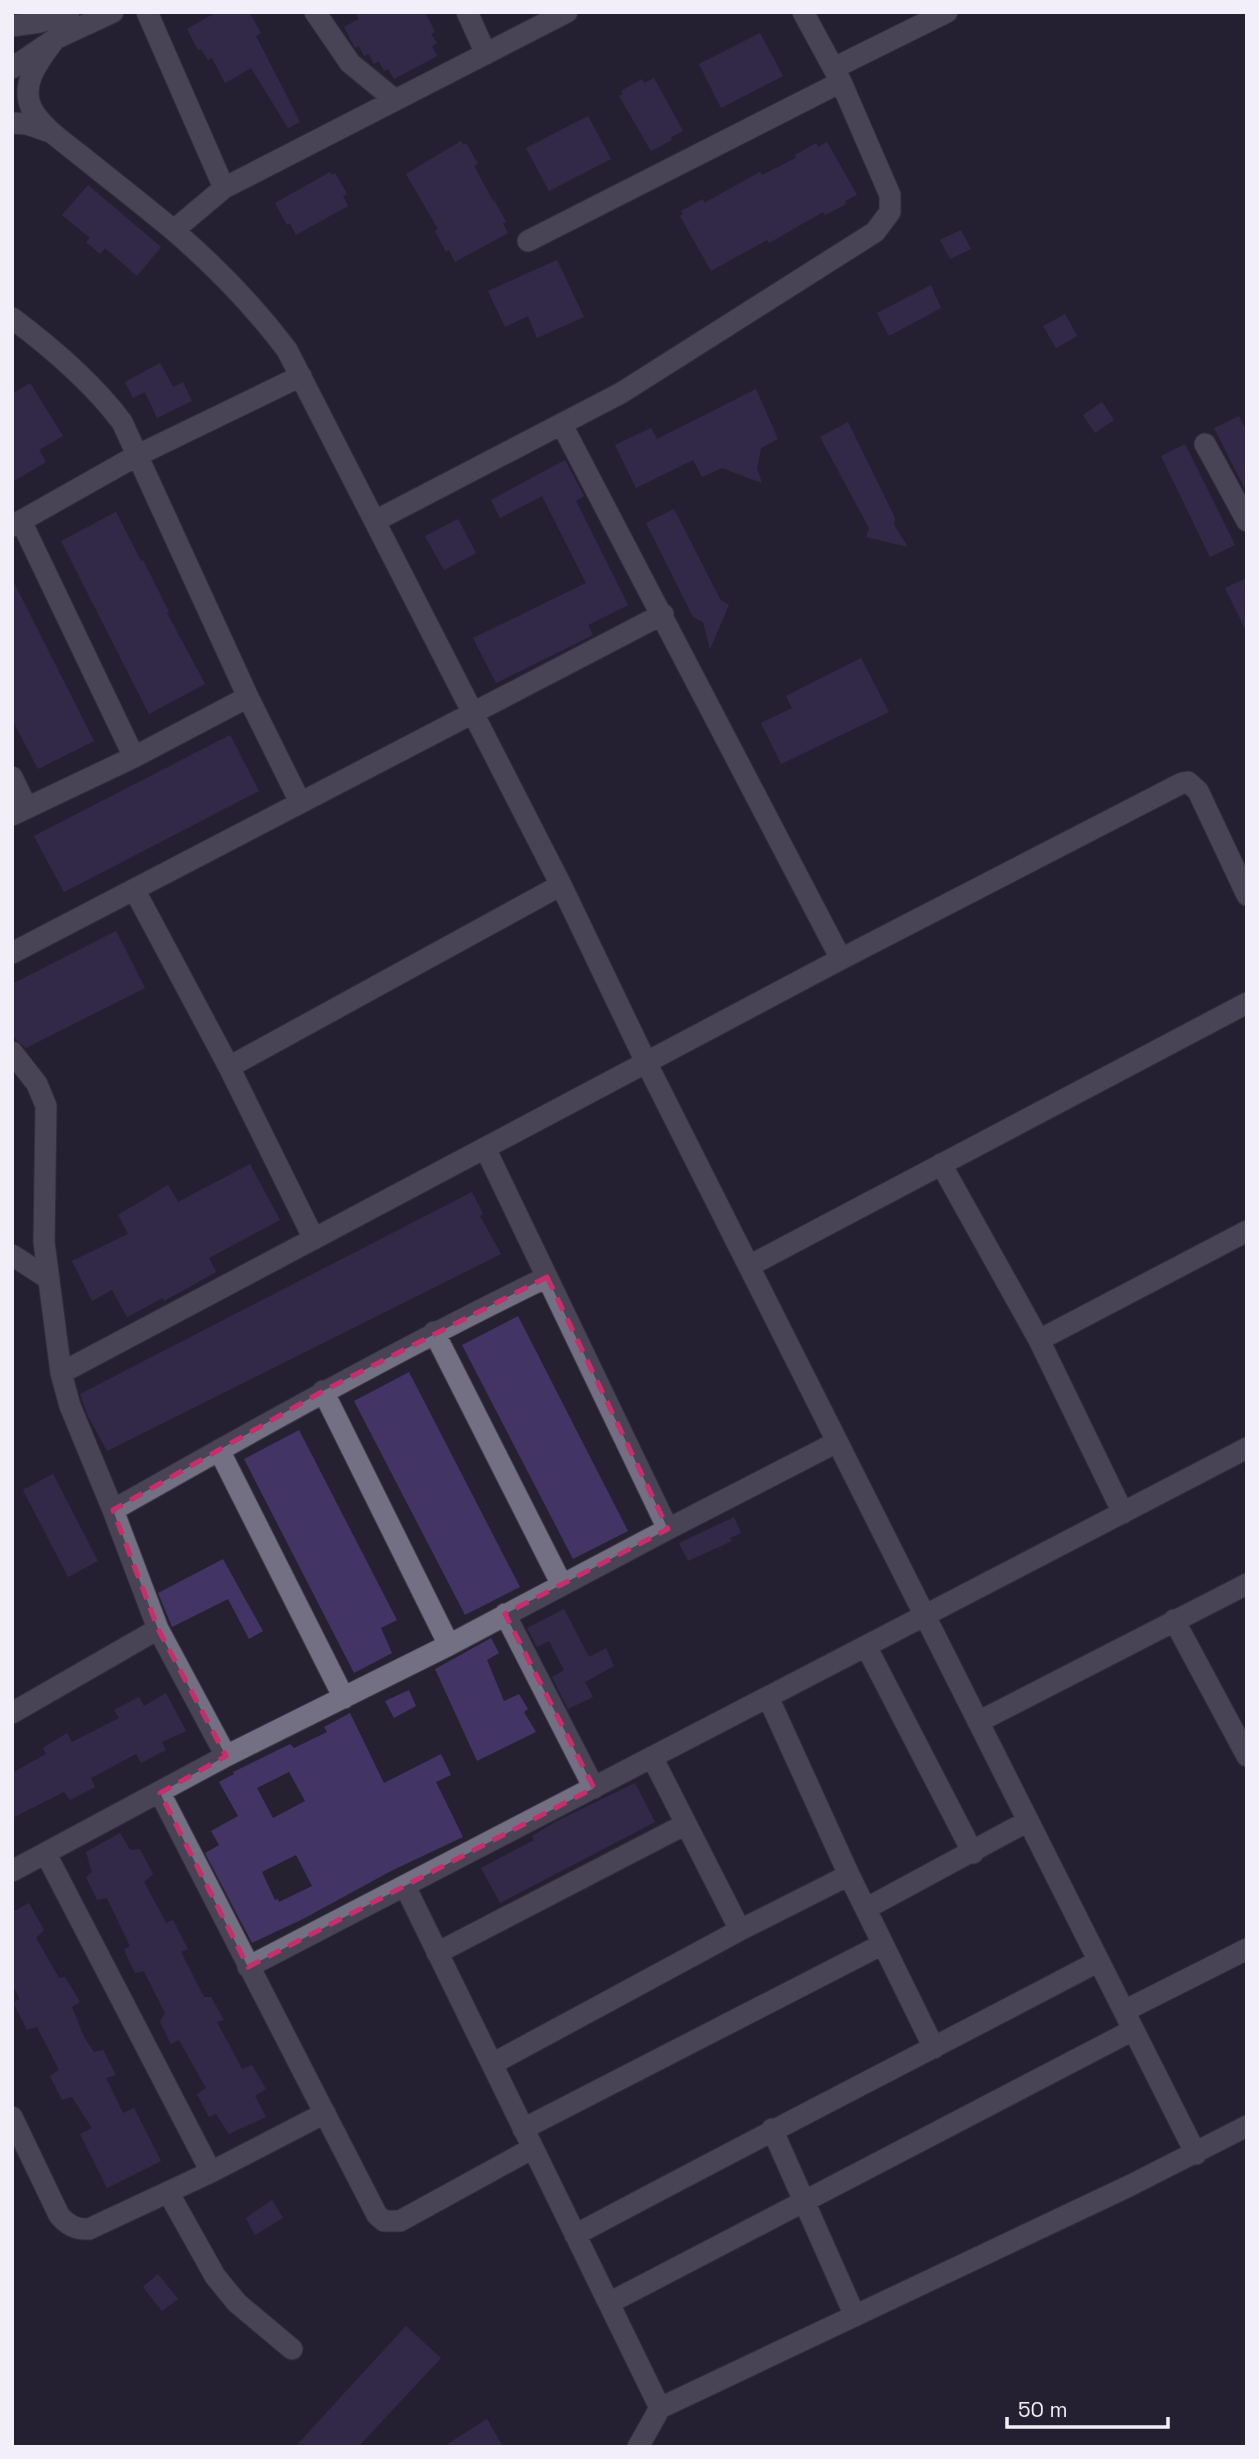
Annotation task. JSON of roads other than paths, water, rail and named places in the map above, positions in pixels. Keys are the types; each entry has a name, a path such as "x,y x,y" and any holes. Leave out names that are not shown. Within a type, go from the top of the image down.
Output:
{"street":[{"path":"12,26 40,22 69,12"},
{"path":"12,68 55,39 113,12"},
{"path":"147,12 224,188"},
{"path":"315,12 350,63 396,100"},
{"path":"467,12 486,54"},
{"path":"174,230 224,188 567,12"},
{"path":"375,521 621,393 874,233 890,212 890,195 837,75 803,12"},
{"path":"528,241 837,75 947,12"},
{"path":"55,39 37,62 32,74 29,92 32,110 50,132 174,230 239,292 287,349 561,885 748,1266 1196,2154"},
{"path":"12,123 27,124 50,132"},
{"path":"12,318 37,336 104,397 121,422 248,697 300,802"},
{"path":"134,757 17,524 136,456 301,376"},
{"path":"562,425 841,959"},
{"path":"1205,444 1247,521"},
{"path":"12,953 663,614"},
{"path":"12,777 20,812 134,757 248,697"},
{"path":"61,1373 841,959 1175,786 1188,782 1198,791 1247,895"},
{"path":"229,1067 561,885"},
{"path":"135,891 229,1067 314,1240"},
{"path":"748,1266 1247,1003"},
{"path":"12,1052 37,1084 46,1106 44,1242 61,1373 70,1406 158,1629 226,1756"},
{"path":"485,1148 668,1529"},
{"path":"941,1164 1039,1340 1123,1513"},
{"path":"1039,1340 1247,1231"},
{"path":"12,1255 48,1279"},
{"path":"113,1510 323,1391 434,1332 547,1277"},
{"path":"434,1332 562,1586"},
{"path":"323,1391 449,1645"},
{"path":"12,1871 226,1756 449,1645 837,1442"},
{"path":"248,1967 1247,1448"},
{"path":"219,1450 344,1698"},
{"path":"978,1722 1247,1584"},
{"path":"505,1614 594,1787"},
{"path":"1174,1620 1247,1756"},
{"path":"12,1713 158,1629"},
{"path":"866,1646 972,1853"},
{"path":"768,1697 849,1875 934,2048"},
{"path":"652,1757 740,1930"},
{"path":"160,1793 372,2210 384,2221 400,2221 528,2139 883,1944"},
{"path":"867,1908 1028,1821"},
{"path":"437,1953 686,1824"},
{"path":"46,1854 211,2172"},
{"path":"492,2064 740,1930 849,1875"},
{"path":"405,1886 660,2408"},
{"path":"609,2303 803,2203 1128,2020 1247,1949"},
{"path":"575,2235 772,2129 934,2048 1098,1961"},
{"path":"12,2117 59,2215 74,2227 89,2229 211,2172 325,2113"},
{"path":"638,2447 660,2408 1196,2154 1247,2126"},
{"path":"772,2129 855,2316"},
{"path":"168,2192 215,2276 237,2303 292,2349"}]}
